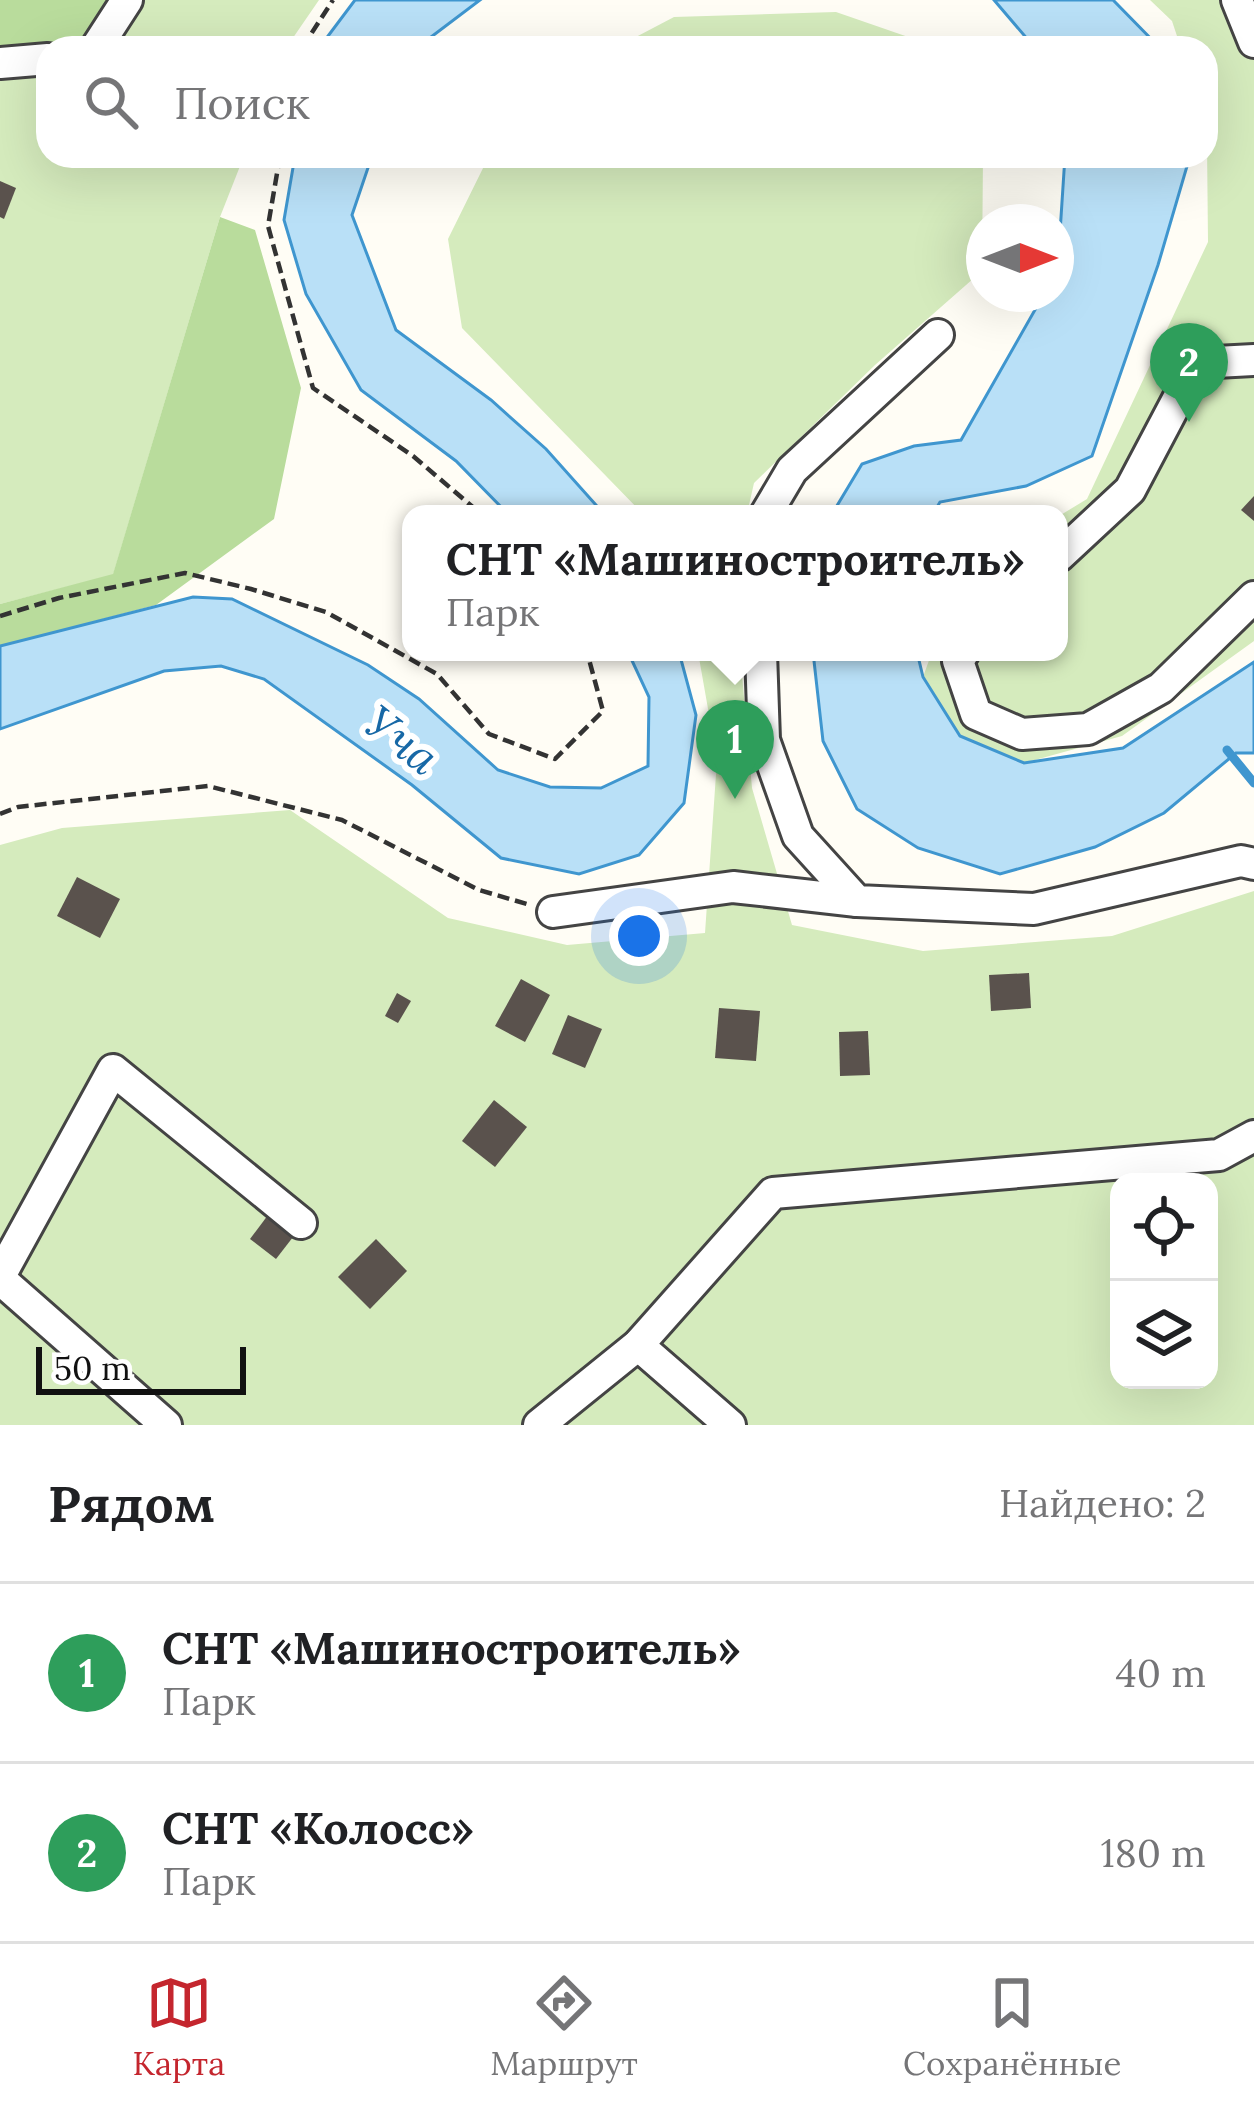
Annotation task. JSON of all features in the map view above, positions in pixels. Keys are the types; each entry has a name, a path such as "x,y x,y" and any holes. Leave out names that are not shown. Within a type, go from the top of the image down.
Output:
{"lane":[{"path":"104,36 127,0"},
{"path":"1237,0 1254,42"},
{"path":"0,63 36,60"},
{"path":"771,505 792,470 938,335"},
{"path":"1068,548 1130,490 1197,363 1254,360"},
{"path":"958,661 976,714 1022,734 1088,729 1161,688 1254,597"},
{"path":"760,661 764,740 798,836 857,901"},
{"path":"554,912 733,886 857,901 1034,909 1241,861 1254,863"},
{"path":"166,1425 0,1278 113,1070 301,1223"},
{"path":"539,1425 638,1345 773,1193 1219,1155 1254,1136"},
{"path":"638,1345 730,1425"}],"path":[{"path":"310,36 333,0"},
{"path":"278,168 268,226 314,388 412,456 470,505"},
{"path":"0,616 59,598 185,573 326,612 402,654"},
{"path":"415,661 437,674 489,734 555,759 603,711 589,661"},
{"path":"0,814 18,807 208,785 342,820 478,890 554,912"}],"green space":[{"path":"0,0 107,0 89,36 36,36 36,50 0,56"},
{"path":"107,0 319,0 294,36 88,36"},
{"path":"1150,0 1254,0 1254,641 1122,736 1024,763 960,736 923,677 929,661 1068,661 1068,511 1087,499 1208,242 1207,168 1218,168 1218,36 1177,36 1172,21"},
{"path":"836,12 905,36 638,36 674,17"},
{"path":"36,50 36,168 239,168 220,217 113,575 0,604 0,56"},
{"path":"483,168 983,168 983,204 966,204 966,285 875,365 754,483 749,505 634,505 462,328 448,239"},
{"path":"220,217 255,230 301,388 274,519 156,605 0,646 0,604 113,574"},
{"path":"700,661 741,661 752,788 792,925 923,951 1112,936 1254,891 1254,1425 0,1425 0,845 62,828 290,810 448,918 567,945 705,933 717,760"}],"water":[{"path":"355,0 480,0 432,36 328,36"},
{"path":"994,0 1113,0 1148,36 1025,36"},
{"path":"293,168 368,168 352,215 396,330 491,400 546,449 596,505 499,505 456,461 361,390 306,294 284,220"},
{"path":"1064,168 1186,168 1092,456 1026,486 938,505 837,505 862,464 914,446 961,440 1034,312 1074,312 1074,204 1062,204"},
{"name":"Уча","path":"193,597 232,599 368,665 419,699 498,770 550,787 601,788 648,766 649,697 632,661 681,661 696,715 684,803 639,855 579,874 501,858 412,785 264,679 221,666 164,671 0,729 0,646"},
{"path":"814,661 919,661 923,677 960,736 1024,763 1123,748 1254,662 1254,753 1236,753 1164,813 1095,847 1000,874 918,848 857,809 823,741"}],"building":[{"path":"0,181 16,188 4,219 0,217"},
{"path":"1254,496 1254,521 1241,510"},
{"path":"77,877 120,899 100,938 57,916"},
{"path":"1029,973 1031,1008 991,1011 989,975"},
{"path":"521,979 550,995 525,1042 495,1026"},
{"path":"397,993 411,1001 398,1023 385,1016"},
{"path":"719,1008 760,1011 756,1061 715,1058"},
{"path":"568,1015 602,1029 585,1068 552,1054"},
{"path":"868,1031 870,1075 840,1076 839,1032"},
{"path":"494,1100 527,1127 495,1167 462,1141"},
{"path":"274,1207 300,1228 276,1259 250,1239"},
{"path":"376,1239 407,1271 370,1309 338,1277"}],"waterway":[{"path":"1227,750 1254,783"}],"place":[{"name":"СНТ «Колосс»","path":"1189,422"},
{"name":"СНТ «Машиностроитель»","path":"735,799"}]}
